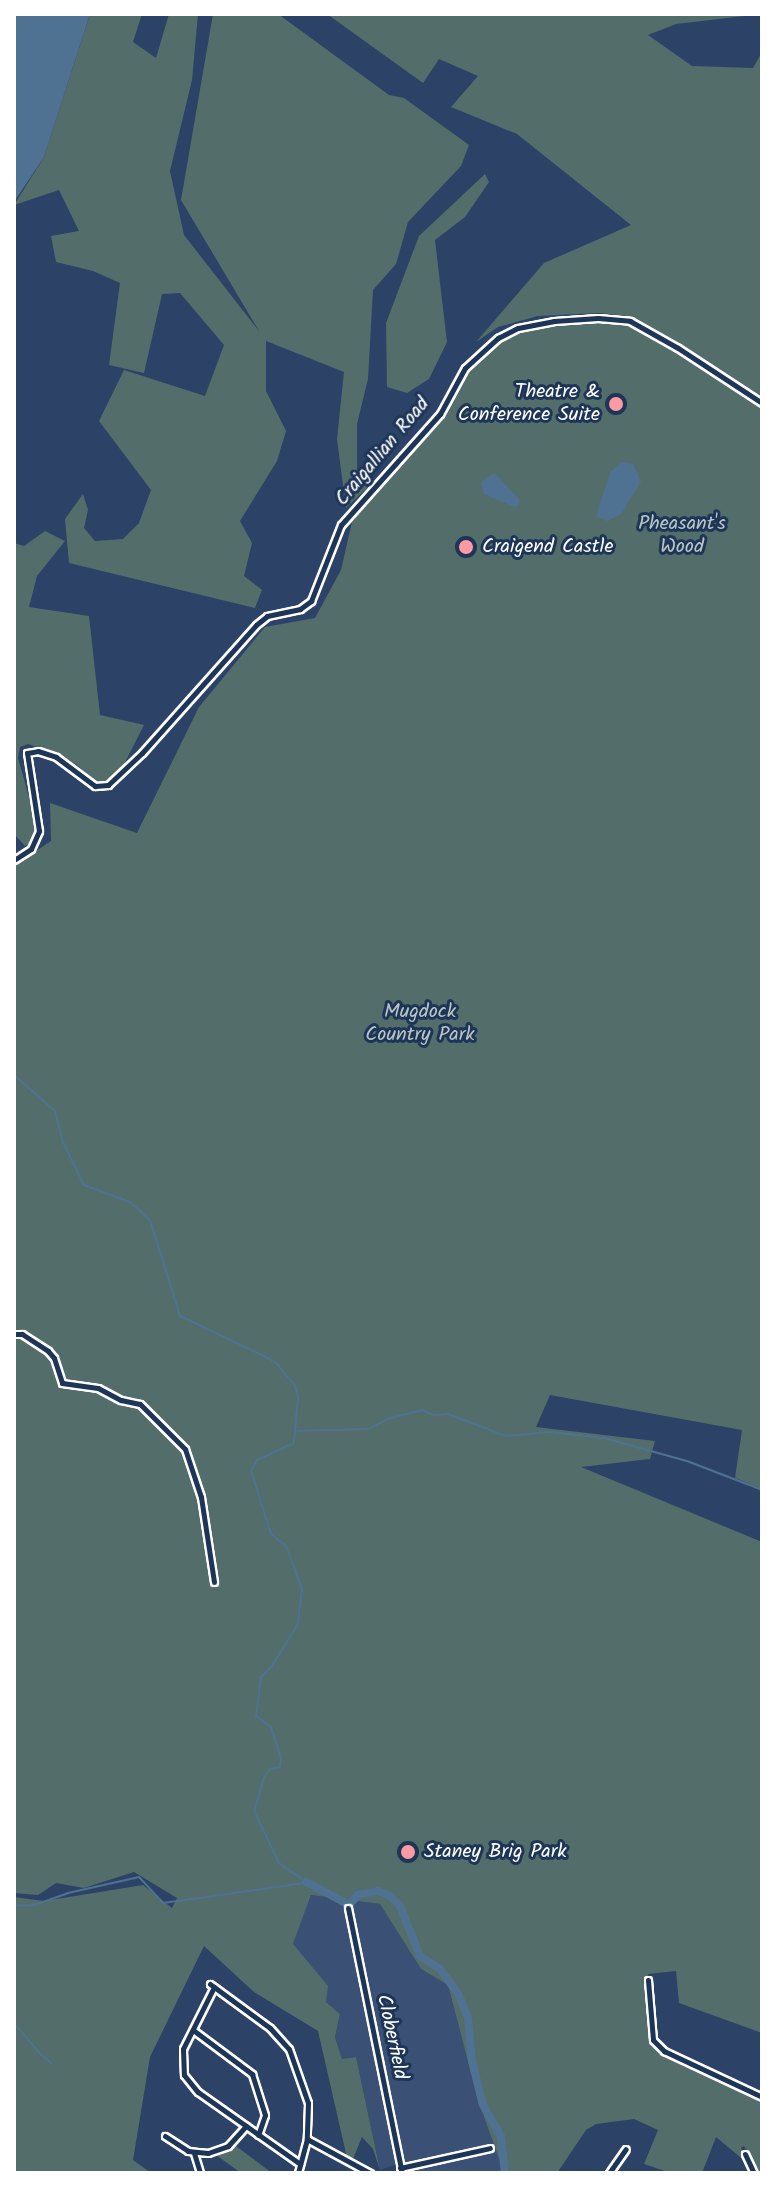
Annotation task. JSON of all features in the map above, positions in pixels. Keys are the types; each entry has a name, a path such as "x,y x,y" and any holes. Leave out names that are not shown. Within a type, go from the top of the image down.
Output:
{"street":[{"name":"Craigallian Road","path":"14,860 31,849 39,831 27,753 38,751 56,757 95,786 108,785 142,753 232,650 267,616 300,609 311,601 341,525 440,414 476,355 518,328 571,319 630,321 762,403"},
{"path":"14,1334 22,1334 48,1351 54,1358 62,1383 98,1388 121,1400 140,1404 185,1449 201,1497 214,1582"},
{"name":"Cloberfield","path":"348,1908 401,2170"},
{"path":"648,1980 653,2040 664,2051 762,2097"},
{"path":"298,2173 307,2139 308,2103 289,2049 270,2028 212,1986 183,2049 184,2075 198,2092 300,2164"},
{"path":"193,2030 252,2074 265,2115 258,2135"},
{"path":"165,2136 194,2153 220,2151 246,2126"},
{"path":"307,2139 370,2173"},
{"path":"401,2170 490,2148"},
{"path":"609,2173 626,2149"},
{"path":"194,2153 200,2173"},
{"path":"745,2154 754,2173"}],"shaded area":[{"path":"14,14 90,14 44,157 14,202"},
{"path":"622,462 633,464 641,482 621,514 607,521 597,517 598,508 611,471"},
{"path":"494,473 520,500 519,505 514,507 484,494 481,482"},
{"path":"311,1895 380,1904 421,1969 448,1985 478,2100 504,2173 400,2173 394,2165 380,2170 356,2057 342,2059 335,2037 340,2014 326,2002 293,1944"}],"green space":[{"path":"90,14 142,14 133,42 156,58 169,14 198,14 192,80 170,171 184,235 259,331 181,200 213,14 278,14 389,95 404,98 469,145 461,166 408,222 396,264 373,290 368,379 357,424 357,469 367,488 346,508 337,439 344,372 266,341 266,391 286,431 277,461 240,521 252,543 244,576 262,590 255,608 69,563 65,519 83,494 88,510 84,528 95,541 123,539 139,523 151,490 99,421 124,370 205,396 224,345 180,293 162,294 144,373 109,365 120,283 93,271 56,262 51,236 79,231 59,190 14,205 44,157"},
{"path":"327,14 762,14 676,24 648,35 692,66 753,68 762,52 762,397 627,316 599,313 538,316 498,327 476,342 544,263 631,225 517,134 451,107 478,76 439,59 423,83"},
{"path":"485,174 489,182 465,217 435,240 447,342 429,379 407,393 387,387 386,323 419,236"},
{"name":"Mugdock Country Park","path":"598,322 641,330 762,407 762,1489 735,1478 742,1430 550,1395 536,1427 655,1441 650,1459 581,1467 762,1542 762,2033 679,2003 676,1971 648,1974 654,2004 648,2036 663,2053 735,2084 762,2100 762,2173 757,2173 744,2146 741,2148 746,2162 716,2137 702,2173 671,2173 644,2164 658,2130 634,2119 596,2124 586,2130 557,2173 504,2173 478,2100 448,1985 421,1969 380,1904 311,1895 293,1944 328,1986 326,2002 340,2014 335,2037 342,2059 356,2057 380,2170 373,2149 362,2137 353,2159 347,2158 318,2031 254,1992 204,1946 150,2057 133,2160 151,2173 14,2173 14,1897 44,1901 143,1885 172,1908 177,1898 134,1872 84,1888 56,1883 38,1895 14,1893 14,866 51,841 50,803 137,833 199,707 265,627 315,618 341,570 352,522 441,415 475,363 498,342 535,328"},
{"path":"45,531 65,541 37,576 29,607 89,616 100,715 144,725 119,774 106,785 98,785 77,765 51,752 28,744 20,747 18,758 36,822 32,842 25,846 14,834 14,543 24,546"},
{"path":"236,2146 272,2173 241,2173 216,2155"}],"waterway":[{"path":"14,1075 55,1111 63,1142 84,1185 130,1202 150,1220 180,1316 276,1363 295,1386 298,1397 294,1443 257,1460 251,1471 271,1534 286,1546 302,1589 298,1624 272,1666 261,1677 256,1716 271,1727 281,1758 280,1767 270,1769 264,1777 254,1811 279,1863 306,1882"},
{"path":"297,1431 369,1429 387,1419 422,1410 434,1415 448,1414 506,1436 550,1432 604,1438 687,1461 762,1490"},
{"path":"14,1906 34,1905 68,1893 139,1877 163,1903 305,1883"},
{"path":"306,1882 349,1905 358,1895 378,1891 390,1896 400,1906 420,1956 440,1969 459,1995 468,2018 472,2061 483,2105 501,2136 505,2173"},
{"path":"14,2023 41,2055"},
{"path":"43,2056 51,2063"}],"place":[{"name":"Theatre & Conference Suite","path":"616,404"},
{"name":"Craigend Castle","path":"466,547"},
{"name":"Staney Brig Park","path":"408,1852"}],"park label":[{"name":"Pheasant's Wood","path":"682,536"}]}
